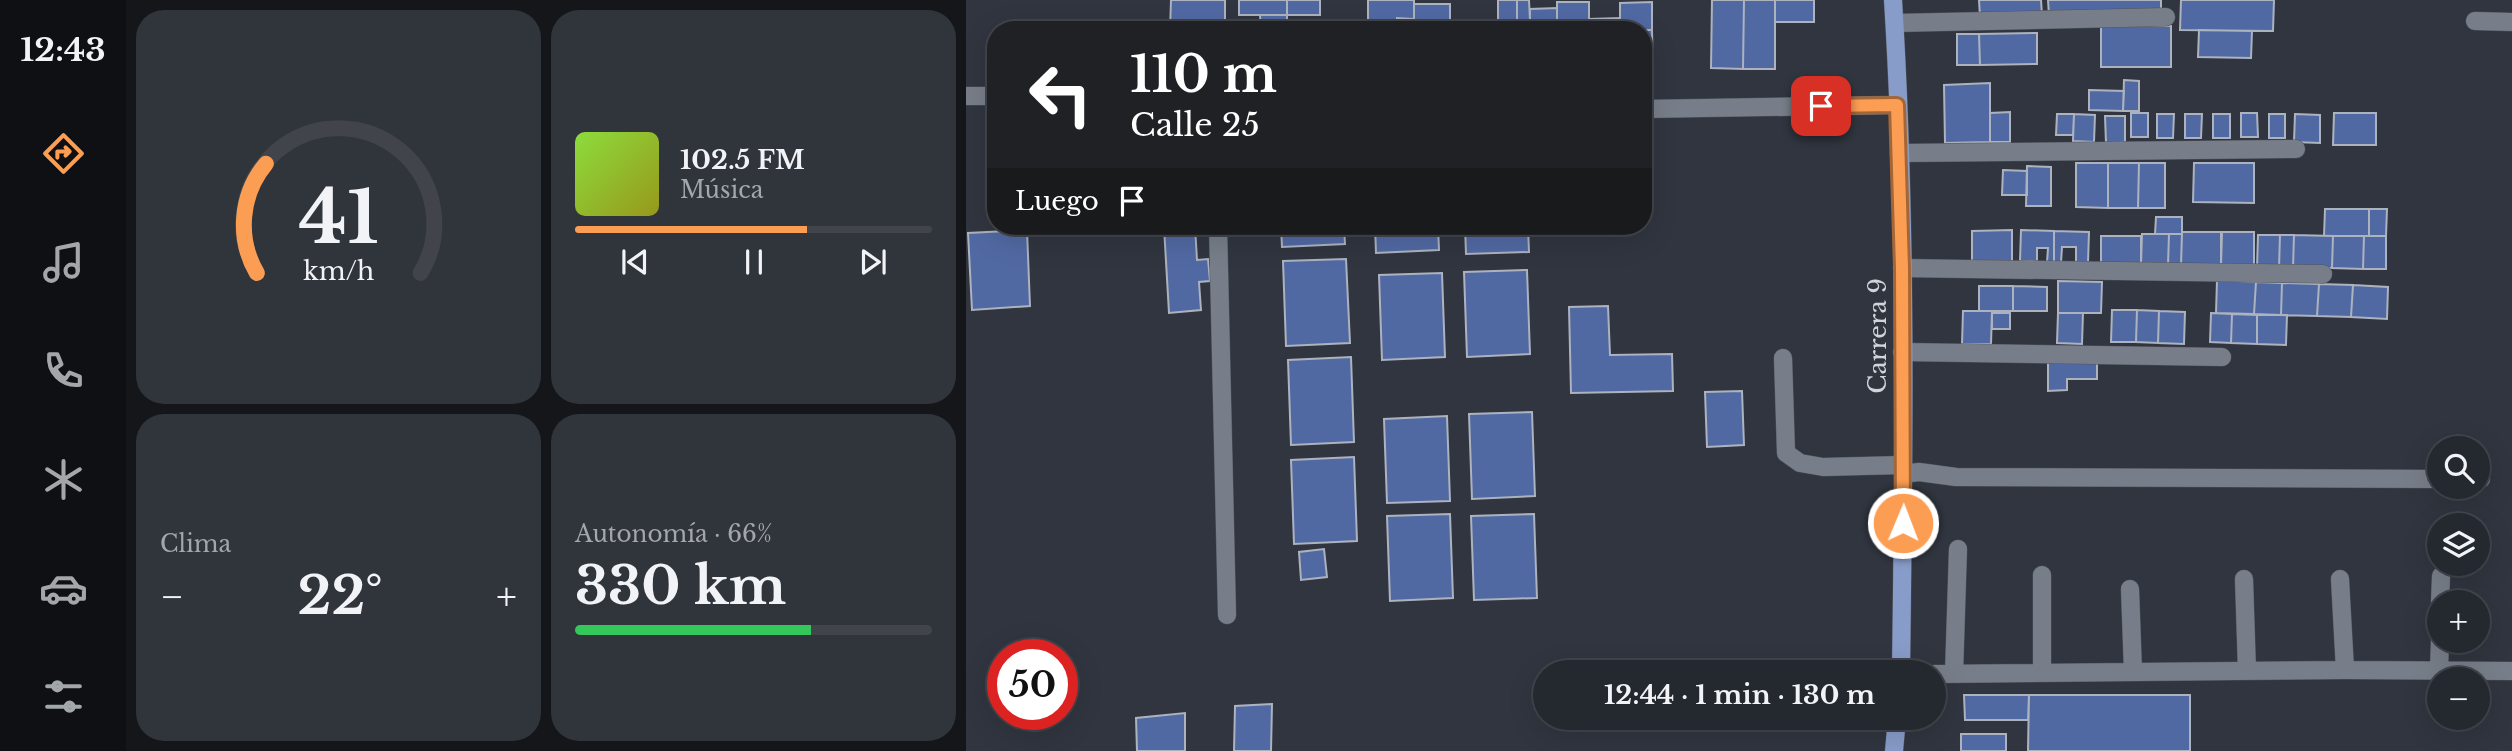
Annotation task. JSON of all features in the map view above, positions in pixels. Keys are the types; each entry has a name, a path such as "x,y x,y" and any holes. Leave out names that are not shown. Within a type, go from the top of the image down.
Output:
{"main road":[{"name":"Carrera 9","path":"1894,0 1902,268 1901,660"},
{"path":"1894,751 1896,730"}],"street":[{"path":"1895,23 2166,17"},
{"path":"2475,21 2512,22"},
{"path":"966,96 987,96"},
{"path":"1652,108 1897,105"},
{"path":"1899,153 2296,149"},
{"path":"1218,235 1227,615"},
{"path":"1902,268 2323,274"},
{"path":"1902,352 2222,357"},
{"path":"1783,358 1786,453 1800,463 1823,467 1903,469 1956,477 2427,479"},
{"path":"1944,660 1958,549"},
{"path":"2042,575 2042,673"},
{"path":"2441,576 2441,590"},
{"path":"2244,579 2247,671"},
{"path":"2340,579 2345,670"},
{"path":"2130,589 2133,672"},
{"path":"1946,674 2427,670"},
{"path":"2490,671 2512,671"}],"building":[{"path":"1171,0 1225,0 1225,21 1170,21"},
{"path":"1239,0 1287,0 1287,15 1239,15"},
{"path":"1287,0 1320,0 1320,15 1287,15"},
{"path":"1368,0 1414,0 1414,19 1368,21"},
{"path":"1498,0 1517,0 1517,21 1498,21"},
{"path":"1517,0 1529,0 1530,21 1517,21"},
{"path":"1712,0 1744,0 1743,69 1711,68"},
{"path":"1744,0 1775,0 1775,69 1743,69"},
{"path":"1775,0 1814,0 1814,22 1775,22"},
{"path":"1979,0 2041,0 2042,15 1980,17"},
{"path":"2048,0 2161,0 2161,14 2049,16"},
{"path":"2181,0 2274,0 2273,31 2180,30"},
{"path":"1557,2 1589,2 1589,21 1557,21"},
{"path":"1652,2 1652,21 1620,21 1620,3"},
{"path":"1414,4 1450,4 1450,21 1414,21"},
{"path":"1557,8 1557,21 1530,21 1530,9"},
{"path":"1260,15 1287,15 1287,21 1260,21"},
{"path":"1620,18 1620,21 1589,21"},
{"path":"2101,26 2171,26 2171,67 2101,67"},
{"path":"2199,30 2252,31 2251,58 2198,57"},
{"path":"2037,33 2037,64 1980,65 1979,34"},
{"path":"1957,34 1979,34 1980,65 1957,65"},
{"path":"2124,80 2139,81 2139,111 2123,111"},
{"path":"1990,83 1990,142 1945,143 1944,85"},
{"path":"2089,90 2124,91 2123,111 2089,110"},
{"path":"2010,112 2010,142 1990,142 1990,113"},
{"path":"2131,113 2148,113 2148,137 2131,137"},
{"path":"2241,113 2257,113 2258,137 2241,137"},
{"path":"2334,113 2376,113 2376,145 2333,145"},
{"path":"2057,114 2074,114 2073,135 2056,135"},
{"path":"2074,114 2095,115 2094,142 2073,141"},
{"path":"2157,114 2174,114 2173,138 2157,138"},
{"path":"2185,114 2202,114 2201,138 2185,138"},
{"path":"2213,114 2230,114 2230,138 2213,138"},
{"path":"2269,114 2285,114 2285,138 2269,138"},
{"path":"2295,114 2320,115 2320,143 2294,142"},
{"path":"2105,116 2125,116 2125,142 2106,143"},
{"path":"2076,163 2108,163 2108,208 2076,207"},
{"path":"2108,163 2139,163 2138,208 2108,208"},
{"path":"2139,163 2165,163 2165,208 2138,208"},
{"path":"2194,163 2254,163 2254,203 2193,202"},
{"path":"2027,166 2051,167 2051,206 2026,206"},
{"path":"2003,170 2027,171 2027,195 2002,195"},
{"path":"2325,209 2369,209 2369,236 2324,236"},
{"path":"2369,209 2387,209 2386,236 2369,236"},
{"path":"2156,217 2182,217 2182,234 2155,234"},
{"path":"2012,230 2012,262 1972,262 1972,231"},
{"path":"2021,230 2054,231 2054,262 2047,262 2048,248 2037,248 2037,261 2020,261"},
{"path":"2054,231 2089,232 2088,263 2076,263 2076,247 2062,247 2061,263 2054,262"},
{"path":"2182,232 2222,232 2221,266 2181,265"},
{"path":"2221,232 2254,232 2254,266 2221,266"},
{"path":"968,233 1027,235 1030,306 972,310"},
{"path":"2142,234 2169,234 2168,265 2141,265"},
{"path":"2169,234 2182,234 2181,265 2168,265"},
{"path":"1164,235 1196,235 1197,260 1208,259 1210,281 1199,282 1201,310 1169,313"},
{"path":"1281,235 1344,235 1345,244 1282,247"},
{"path":"1375,235 1438,235 1439,250 1376,253"},
{"path":"1465,235 1528,235 1529,252 1466,254"},
{"path":"2258,235 2280,235 2279,268 2257,268"},
{"path":"2280,235 2294,235 2293,268 2279,268"},
{"path":"2294,235 2333,236 2332,268 2293,268"},
{"path":"2101,236 2141,236 2141,265 2101,264"},
{"path":"2333,236 2364,236 2363,269 2332,268"},
{"path":"2364,236 2386,236 2386,269 2363,269"},
{"path":"1346,259 1350,343 1286,346 1283,261"},
{"path":"1527,270 1530,354 1467,357 1464,272"},
{"path":"1442,273 1445,357 1382,360 1379,275"},
{"path":"2217,280 2256,282 2254,314 2216,313"},
{"path":"2058,281 2102,282 2101,313 2058,313"},
{"path":"2256,282 2282,283 2281,315 2254,314"},
{"path":"2282,283 2319,284 2317,316 2281,315"},
{"path":"2319,284 2353,285 2351,317 2317,316"},
{"path":"2353,285 2388,287 2387,319 2351,317"},
{"path":"1979,286 2013,286 2013,311 1979,311"},
{"path":"2013,286 2047,287 2047,311 2013,311"},
{"path":"1608,306 1610,355 1672,354 1673,391 1571,393 1569,307"},
{"path":"2112,310 2137,310 2136,342 2111,342"},
{"path":"2137,310 2159,311 2158,343 2136,342"},
{"path":"1963,311 1992,311 1991,344 1962,344"},
{"path":"2159,311 2185,312 2184,344 2158,343"},
{"path":"1992,313 2010,313 2010,329 1992,329"},
{"path":"2058,313 2083,313 2082,344 2057,343"},
{"path":"2211,313 2232,314 2231,343 2210,342"},
{"path":"2232,314 2257,315 2257,344 2231,343"},
{"path":"2257,315 2287,315 2286,345 2257,344"},
{"path":"1351,357 1354,442 1291,445 1288,360"},
{"path":"2048,360 2097,360 2097,379 2067,379 2067,390 2048,391"},
{"path":"1742,391 1744,445 1707,447 1705,392"},
{"path":"1532,412 1535,496 1472,499 1469,414"},
{"path":"1447,416 1450,501 1387,503 1384,419"},
{"path":"1354,457 1357,541 1294,544 1291,460"},
{"path":"1450,514 1453,598 1390,601 1387,516"},
{"path":"1534,514 1537,598 1474,600 1471,516"},
{"path":"1324,549 1327,577 1301,580 1299,552"},
{"path":"1964,695 2029,695 2028,720 1965,720"},
{"path":"2029,695 2190,695 2190,751 2028,751"},
{"path":"1272,704 1271,751 1234,751 1235,706"},
{"path":"1185,713 1185,751 1137,751 1136,718"},
{"path":"1961,734 2006,734 2006,751 1961,751"}],"route":[{"path":"1821,106 1897,105 1902,268 1903,523"}]}
